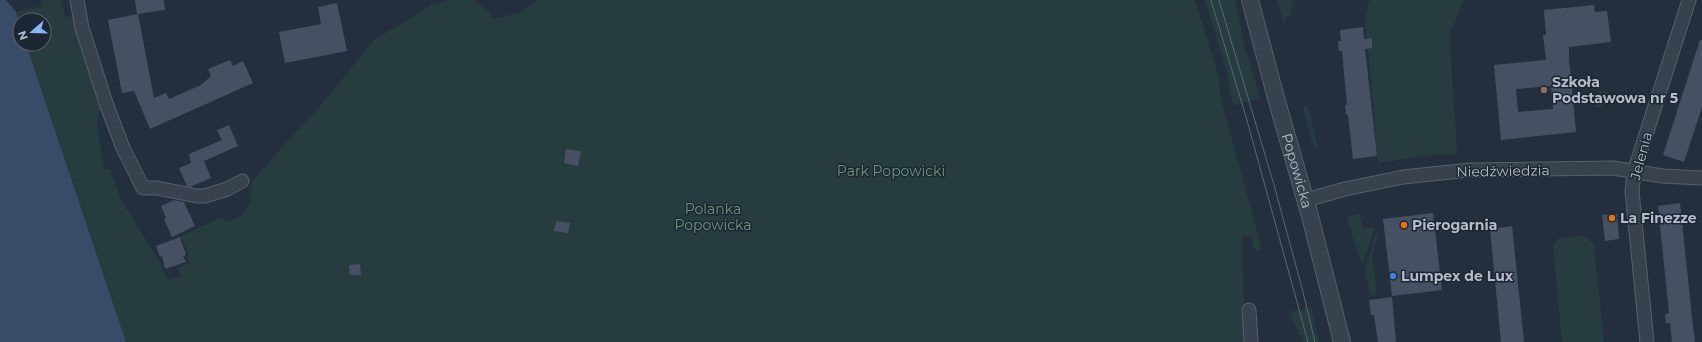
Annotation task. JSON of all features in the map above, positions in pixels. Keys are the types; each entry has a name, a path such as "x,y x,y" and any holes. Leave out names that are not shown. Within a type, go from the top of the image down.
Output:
{"street":[{"path":"77,0 82,28 107,106 123,148 143,188 157,188 197,196 228,189 242,180"},
{"name":"Popowicka","path":"1250,0 1272,85 1306,200 1342,342"},
{"name":"Jelenia","path":"1647,342 1632,191 1634,172 1689,0"},
{"name":"Niedźwiedzia","path":"1306,200 1376,182 1441,172 1613,168 1634,172 1702,178"},
{"path":"1249,310 1251,342"}],"green space":[{"name":"Park Popowicki","path":"41,0 61,0 65,17 75,16 101,104 97,124 104,169 110,169 121,200 157,257 168,280 180,277 178,268 189,263 186,257 189,256 181,236 221,217 229,222 240,216 250,204 251,183 316,111 375,39 431,5 449,0 473,0 488,11 493,19 519,13 538,0 1195,0 1219,78 1221,99 1262,249 1257,251 1253,248 1252,236 1242,237 1245,342 126,342 29,52 52,52 52,12 16,12 42,6"},
{"path":"1205,0 1235,0 1245,47 1260,98 1237,105 1232,103 1227,72"},
{"path":"1277,0 1294,0 1290,16 1287,16 1284,24"},
{"path":"1370,0 1464,0 1450,37 1457,154 1431,155 1378,163 1365,17"},
{"path":"1608,91 1610,101 1601,107 1596,107 1598,92"},
{"path":"1303,106 1307,107 1310,112 1318,152 1311,139"},
{"path":"1360,214 1363,228 1375,228 1363,262 1360,260 1347,217"},
{"path":"1379,231 1372,254 1377,295 1370,296 1365,270 1376,233"},
{"path":"1583,236 1590,240 1594,246 1604,342 1562,342 1553,246 1559,238"},
{"path":"1311,307 1319,342 1304,342 1292,320 1290,312"}],"water":[{"path":"0,0 6,0 16,12 12,12 12,52 29,52 126,342 0,342"}],"building":[{"path":"135,0 164,0 165,10 137,14"},
{"path":"337,3 347,51 285,63 279,32 321,24 318,7"},
{"path":"1594,5 1595,12 1607,11 1611,42 1569,47 1576,132 1501,140 1494,65 1546,60 1543,35 1546,35 1544,10","holes":["1551,86 1553,109 1518,112 1516,89"]},
{"path":"138,14 154,98 166,93 169,99 201,85 211,76 208,69 230,60 233,66 243,61 253,83 150,129 134,91 122,93 108,20"},
{"path":"1363,27 1364,39 1372,38 1372,48 1365,49 1377,156 1353,159 1348,115 1346,115 1345,105 1347,105 1342,51 1339,51 1338,41 1341,41 1340,30"},
{"path":"1700,40 1702,40 1702,107 1684,162 1663,155"},
{"path":"229,125 238,146 204,161 211,178 190,187 187,186 179,168 191,163 189,154 222,140 217,130"},
{"path":"566,149 581,151 578,166 564,163"},
{"path":"174,200 184,202 195,226 172,237 164,219 166,218 161,206"},
{"path":"1680,203 1695,342 1672,342 1670,323 1666,323 1665,314 1669,313 1658,206"},
{"path":"1433,213 1442,290 1392,296 1383,219"},
{"path":"1617,214 1619,239 1605,241 1602,215"},
{"path":"556,221 570,223 568,233 554,231"},
{"path":"1512,226 1524,342 1501,342 1490,229"},
{"path":"180,237 186,255 183,256 186,262 165,269 162,256 160,257 156,246"},
{"path":"360,264 361,275 350,275 349,265"},
{"path":"1392,297 1396,342 1378,342 1374,315 1371,315 1369,300"}],"tram line":[{"path":"1211,0 1246,117 1308,342"},
{"path":"1219,0 1274,185 1315,342"}],"place":[{"name":"Szkoła Podstawowa nr 5","path":"1544,90"},
{"name":"La Finezze","path":"1612,218"},
{"name":"Pierogarnia","path":"1404,225"},
{"name":"Lumpex de Lux","path":"1393,276"}],"park label":[{"name":"Polanka Popowicka","path":"713,218"}]}
